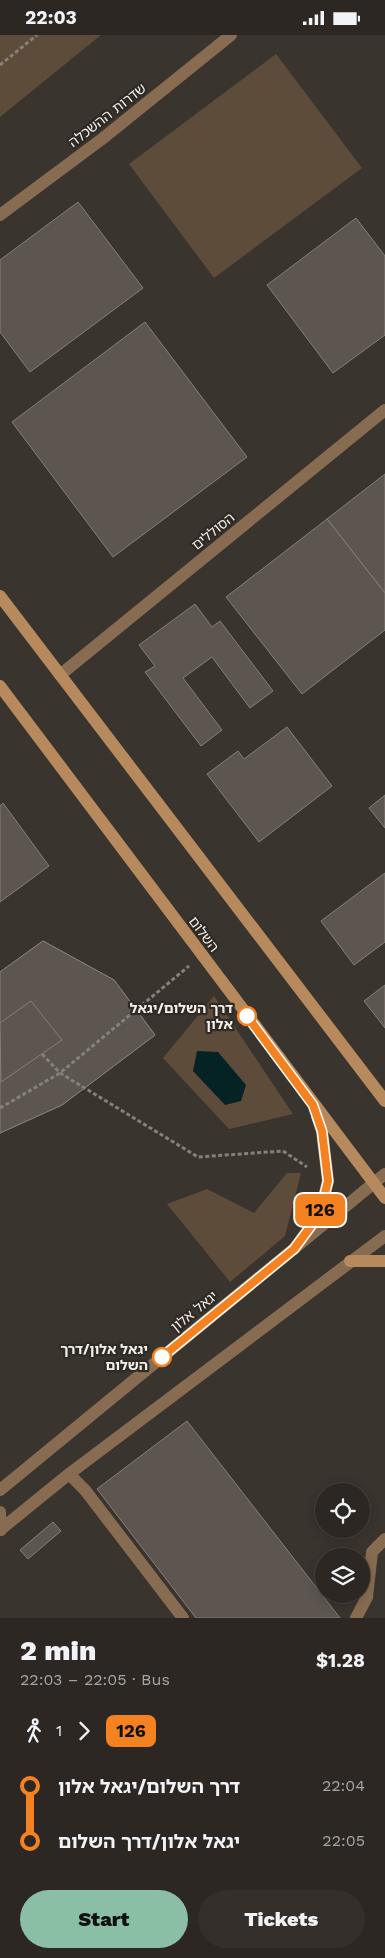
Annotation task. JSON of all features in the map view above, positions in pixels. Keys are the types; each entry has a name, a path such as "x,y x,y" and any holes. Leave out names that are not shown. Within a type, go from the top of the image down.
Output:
{"main road":[{"path":"0,595 385,1101"},
{"name":"השלום","path":"0,686 313,1105 385,1198"},
{"path":"294,1249 311,1226 322,1205 328,1181 322,1131 313,1105"},
{"path":"350,1261 385,1261"}],"street":[{"name":"שדרות ההשכלה","path":"0,215 102,139 231,35"},
{"name":"הסוללים","path":"60,675 385,411"},
{"name":"יגאל אלון","path":"0,1490 385,1174"},
{"path":"0,1530 69,1474 385,1236"},
{"path":"69,1474 85,1490 183,1618"},
{"path":"0,1512 0,1530"},
{"path":"356,1618 366,1597 372,1552 385,1539"}],"path":[{"path":"0,65 37,35"},
{"path":"0,1108 60,1073 202,956"},
{"path":"42,1054 60,1073 198,1157 283,1151 328,1181"}],"shaded area":[{"path":"0,35 101,35 0,117"},
{"path":"276,54 362,168 214,278 129,164"},
{"path":"214,996 293,1114 229,1129 163,1058"},
{"path":"287,1173 301,1173 285,1236 230,1282 167,1204 207,1189 254,1213"}],"water":[{"path":"197,1051 218,1052 246,1085 241,1101 225,1105 193,1071"}],"building":[{"path":"78,202 143,288 30,372 0,332 0,260"},
{"path":"356,218 385,256 385,335 333,373 267,285"},
{"path":"145,322 247,457 113,557 12,422"},
{"path":"385,474 385,593 327,519"},
{"path":"327,519 385,593 385,630 302,694 226,597"},
{"path":"195,604 212,627 220,621 273,691 250,708 212,657 183,678 222,730 201,746 145,672 155,666 139,645"},
{"path":"287,727 332,786 259,842 207,774 238,751 244,759"},
{"path":"385,795 385,828 369,808"},
{"path":"3,803 49,866 0,902 0,806"},
{"path":"385,873 385,942 354,965 321,921"},
{"path":"43,941 114,980 155,1035 62,1105 0,1133 0,1080 1,1082 62,1040 31,1001 0,1023 0,972"},
{"path":"43,941 114,980 155,1035 62,1105 0,1133 0,972"},
{"path":"385,985 385,1028 364,1001"},
{"path":"31,1001 62,1040 1,1082 0,1023"},
{"path":"187,1421 315,1586 315,1603 328,1603 340,1618 196,1618 97,1489"},
{"path":"53,1522 61,1531 28,1559 20,1550"}],"bus line":[{"name":"126","path":"162,1357 294,1249 311,1226 322,1205 328,1181 322,1131 313,1105 247,1016"}],"place":[{"name":"דרך השלום/יגאל אלון","path":"247,1016"},
{"name":"יגאל אלון/דרך השלום","path":"162,1357"}]}
